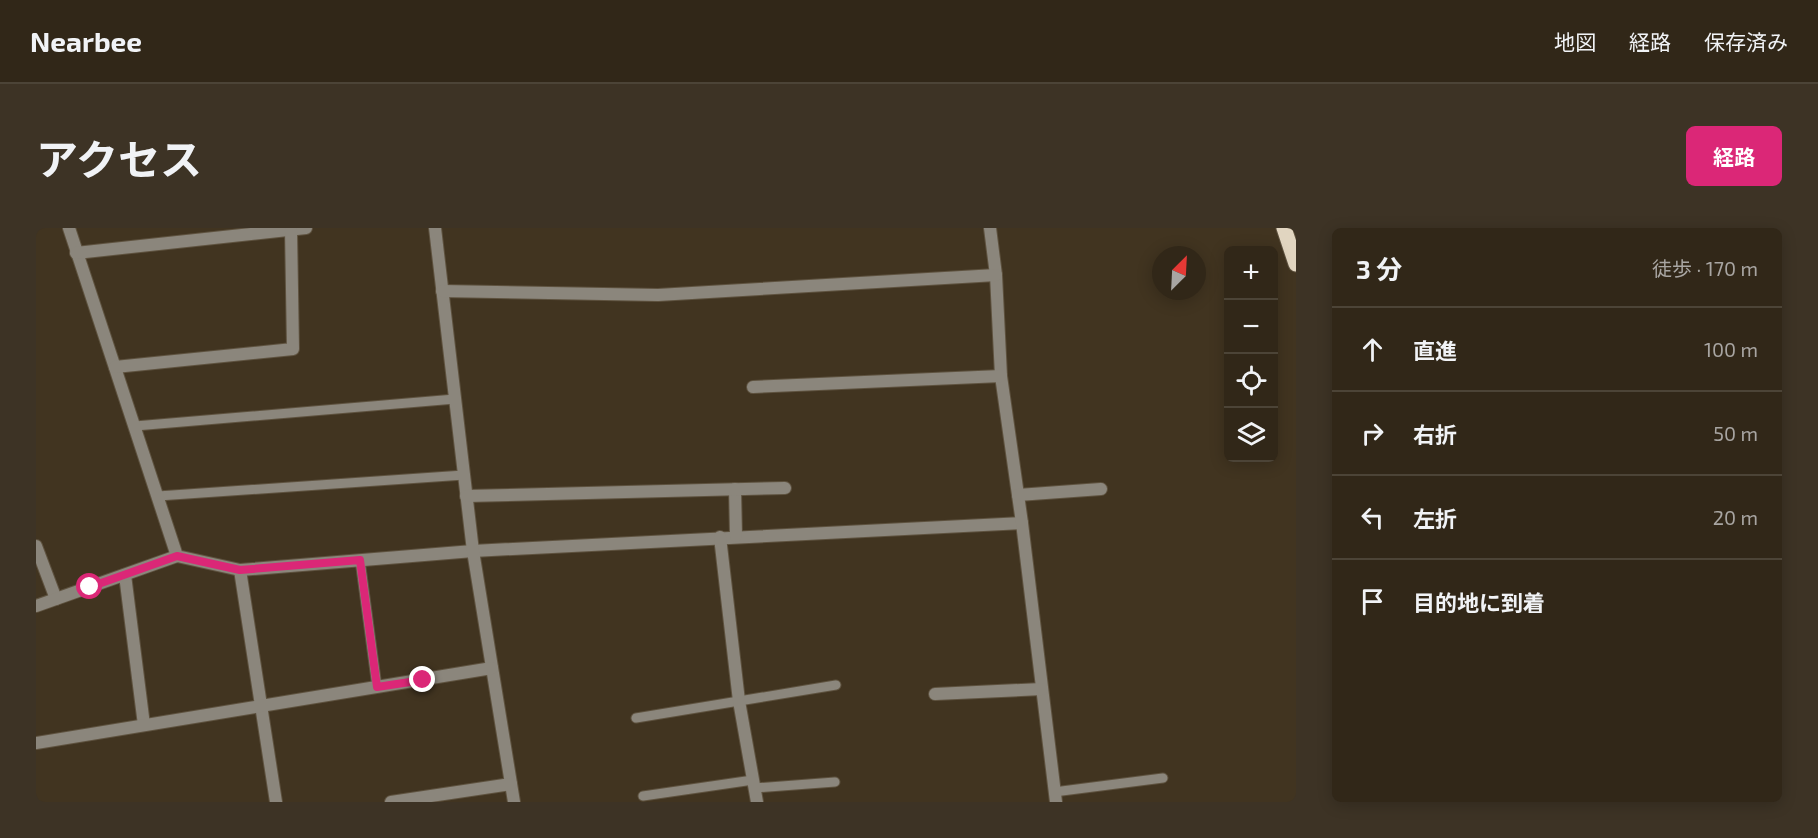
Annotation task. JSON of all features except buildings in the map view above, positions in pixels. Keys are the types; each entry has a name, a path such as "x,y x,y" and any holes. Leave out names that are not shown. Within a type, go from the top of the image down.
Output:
{"main road":[{"path":"1284,228 1296,264"}],"street":[{"path":"69,228 177,556"},
{"path":"76,253 197,234 306,228"},
{"path":"435,228 473,551 514,802"},
{"path":"990,228 996,275 1001,376 1022,523 1055,797"},
{"path":"115,367 293,349 291,230"},
{"path":"442,291 658,295 996,275"},
{"path":"753,387 1001,376"},
{"path":"466,496 785,488"},
{"path":"735,489 736,536"},
{"path":"1018,495 1101,489"},
{"path":"36,606 177,556 240,570 473,551 1022,523"},
{"path":"720,537 739,701 757,802"},
{"path":"36,546 56,599"},
{"path":"240,570 276,802"},
{"path":"125,574 144,725"},
{"path":"36,743 492,668"},
{"path":"934,694 1042,689"},
{"path":"391,802 511,784"}],"lane":[{"path":"135,426 455,399"},
{"path":"158,496 464,475"},
{"path":"360,560 377,687"},
{"path":"636,718 836,685"},
{"path":"1055,797 1163,778"},
{"path":"644,796 754,784 835,782"}],"route":[{"path":"90,587 177,556 240,570 360,560 377,687 423,680"}]}
